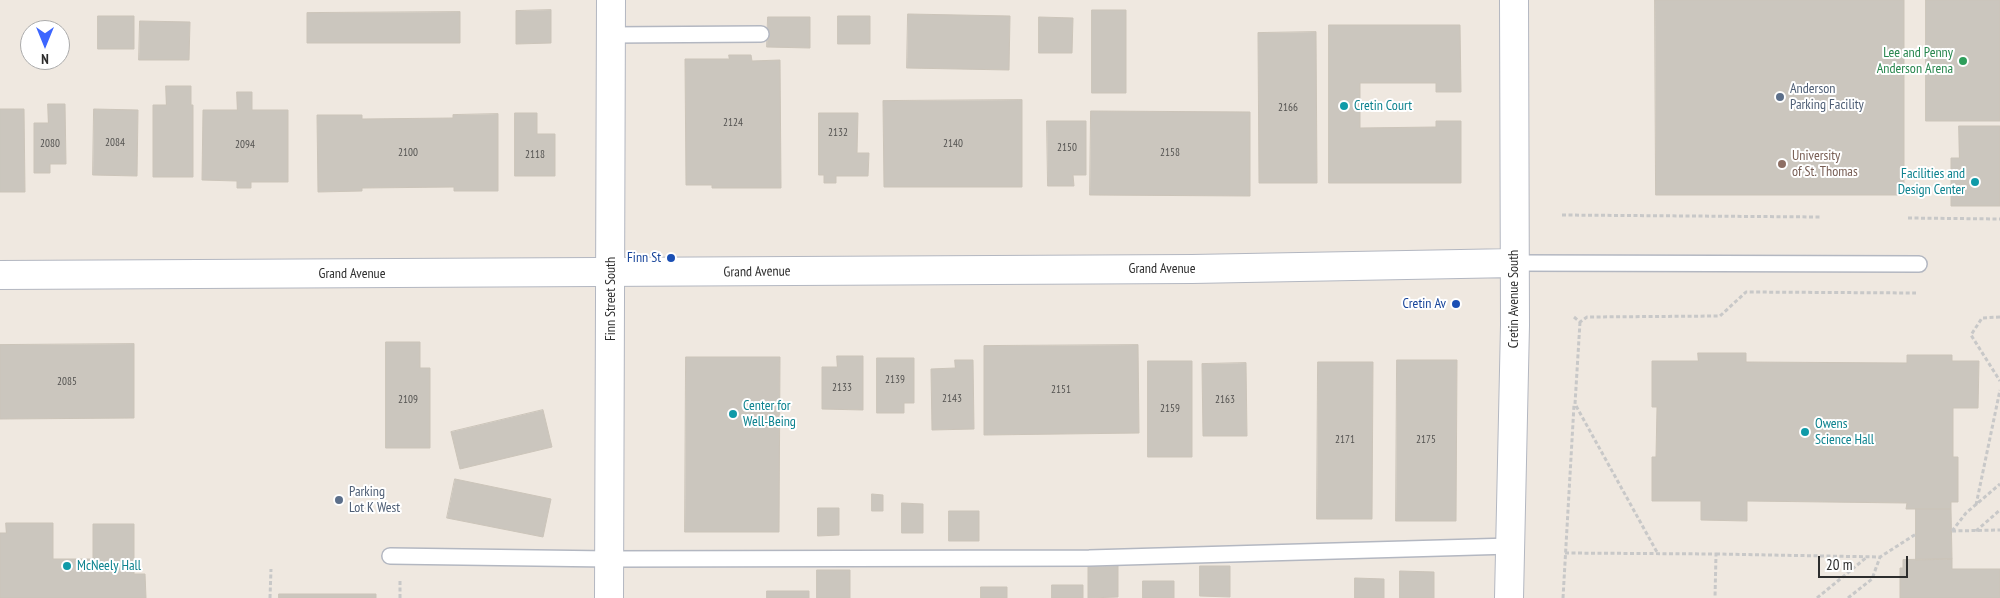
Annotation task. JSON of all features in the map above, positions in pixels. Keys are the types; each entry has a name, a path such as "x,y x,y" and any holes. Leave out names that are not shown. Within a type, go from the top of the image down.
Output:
{"main road":[{"name":"Finn Street South","path":"609,598 611,0"},
{"name":"Cretin Avenue South","path":"1509,598 1515,325 1514,0"},
{"name":"Grand Avenue","path":"0,276 611,274 1182,269 1514,263"}],"lane":[{"path":"611,35 761,34"},
{"path":"1514,263 1919,264"},
{"path":"390,556 609,559 1089,558 1511,546"}],"path":[{"path":"1562,214 1582,216 1821,217"},
{"path":"1908,218 2000,219"},
{"path":"1580,322 1587,317 1720,316 1746,292 1916,292"},
{"path":"1574,317 1580,322"},
{"path":"2000,317 1982,318 1971,335 2000,381"},
{"path":"1562,598 1580,322"},
{"path":"1976,505 2000,390"},
{"path":"1574,404 1658,554"},
{"path":"2000,484 1966,513 1952,532 2000,530"},
{"path":"1975,531 2000,510"},
{"path":"1565,553 1880,557 1916,534"},
{"path":"1715,598 1716,554"},
{"path":"1817,598 1868,556"},
{"path":"1848,598 1872,579 1880,557"},
{"path":"270,598 271,569"}],"building":[{"name":"Anderson Parking Facility","path":"1655,0 1904,0 1904,195 1656,195"},
{"name":"Lee and Penny Anderson Arena","path":"1926,0 2000,0 2000,121 1926,121"},
{"path":"551,10 551,43 516,44 516,11"},
{"path":"1092,10 1126,10 1126,93 1092,93"},
{"path":"460,12 460,43 307,43 307,13"},
{"path":"908,14 1010,16 1009,70 907,68"},
{"path":"98,16 134,16 134,49 98,49"},
{"path":"838,16 870,16 870,44 838,44"},
{"path":"768,17 810,17 810,48 767,47"},
{"path":"1039,17 1073,18 1072,53 1039,53"},
{"path":"140,21 190,22 189,60 139,60"},
{"name":"Cretin Court","path":"1329,25 1460,25 1461,92 1436,92 1436,83 1360,83 1360,128 1436,127 1436,121 1461,121 1461,183 1329,183"},
{"path":"1316,32 1317,183 1259,183 1258,33"},
{"path":"729,55 751,55 752,61 780,60 781,188 712,188 712,185 686,185 685,59 729,59"},
{"path":"166,86 191,86 191,105 193,105 193,177 153,177 153,105 166,105"},
{"path":"237,92 252,92 252,110 288,110 288,182 251,182 251,188 237,188 237,181 202,180 203,110 237,110"},
{"path":"1022,100 1022,187 884,187 883,101"},
{"path":"48,104 65,104 66,164 50,164 50,173 34,173 34,123 48,123"},
{"path":"0,109 24,109 25,192 0,192"},
{"path":"94,109 138,110 137,176 93,175"},
{"path":"1091,111 1250,112 1250,196 1090,195"},
{"path":"515,113 537,113 537,134 555,134 555,176 515,176"},
{"path":"819,113 858,113 857,153 869,153 868,176 836,176 836,183 824,183 824,175 819,175"},
{"path":"498,114 498,191 454,191 454,187 362,188 362,191 318,192 317,115 362,115 362,119 453,118 453,115"},
{"path":"1047,121 1086,121 1086,175 1073,175 1074,186 1048,186"},
{"name":"Facilities and Design Center","path":"1959,126 2000,126 2000,206 1951,206 1951,158 1959,158"},
{"path":"386,342 420,342 420,368 430,368 430,448 386,448"},
{"path":"134,344 134,418 0,419 0,345"},
{"path":"1138,345 1139,433 984,435 984,346"},
{"name":"Owens Science Hall","path":"1698,353 1746,353 1746,362 1907,363 1907,355 1952,355 1952,361 1979,361 1978,408 1953,408 1953,457 1958,457 1958,502 1951,502 1951,509 1906,509 1907,503 1747,501 1747,521 1701,520 1701,501 1652,501 1652,457 1656,457 1657,407 1652,407 1652,361 1698,361"},
{"path":"837,356 863,356 863,410 822,409 822,367 837,367"},
{"name":"Center for Well-Being","path":"686,357 780,357 779,532 685,532"},
{"path":"877,358 914,358 914,403 904,403 904,413 877,413"},
{"path":"955,360 973,360 974,429 932,430 931,369 955,368"},
{"path":"1397,360 1457,360 1456,521 1396,521"},
{"path":"1148,361 1192,361 1192,457 1148,457"},
{"path":"1318,362 1373,362 1372,519 1317,519"},
{"path":"1246,363 1247,436 1203,436 1202,364"},
{"path":"543,410 552,447 460,469 451,432"},
{"path":"455,479 551,499 543,537 447,518"},
{"path":"872,494 883,495 883,511 872,511"},
{"path":"902,503 923,504 923,533 902,533"},
{"path":"818,508 839,508 839,535 818,536"},
{"path":"1916,509 1951,509 1952,559 1916,560"},
{"path":"949,511 979,511 979,541 949,541"},
{"name":"McNeely Hall","path":"6,523 53,523 53,559 93,559 93,524 134,524 134,574 145,574 146,598 0,598 0,533 6,533"},
{"path":"1952,559 1952,569 2000,569 2000,598 1900,598 1900,568 1903,568 1903,560"},
{"path":"1118,566 1118,597 1088,598 1088,567"},
{"path":"1200,566 1230,566 1230,597 1200,596"},
{"path":"817,570 850,570 850,598 817,598"},
{"path":"1400,571 1434,572 1434,598 1400,598"},
{"path":"1355,578 1384,579 1384,598 1355,598"},
{"path":"1143,581 1174,581 1174,598 1143,598"},
{"path":"1052,585 1083,585 1083,598 1052,598"},
{"path":"981,587 1007,587 1007,598 981,598"},
{"path":"767,591 809,591 809,598 767,598"},
{"path":"279,594 376,594 376,598 279,598"}],"place":[{"name":"Lee and Penny Anderson Arena","path":"1963,61"},
{"name":"Anderson Parking Facility","path":"1780,97"},
{"name":"Cretin Court","path":"1344,106"},
{"name":"University of St. Thomas","path":"1782,164"},
{"name":"Facilities and Design Center","path":"1975,182"},
{"name":"Finn St","path":"671,258"},
{"name":"Cretin Av","path":"1456,304"},
{"name":"Center for Well-Being","path":"733,414"},
{"name":"Owens Science Hall","path":"1805,432"},
{"name":"Parking Lot K West","path":"339,500"},
{"name":"McNeely Hall","path":"67,566"}]}
